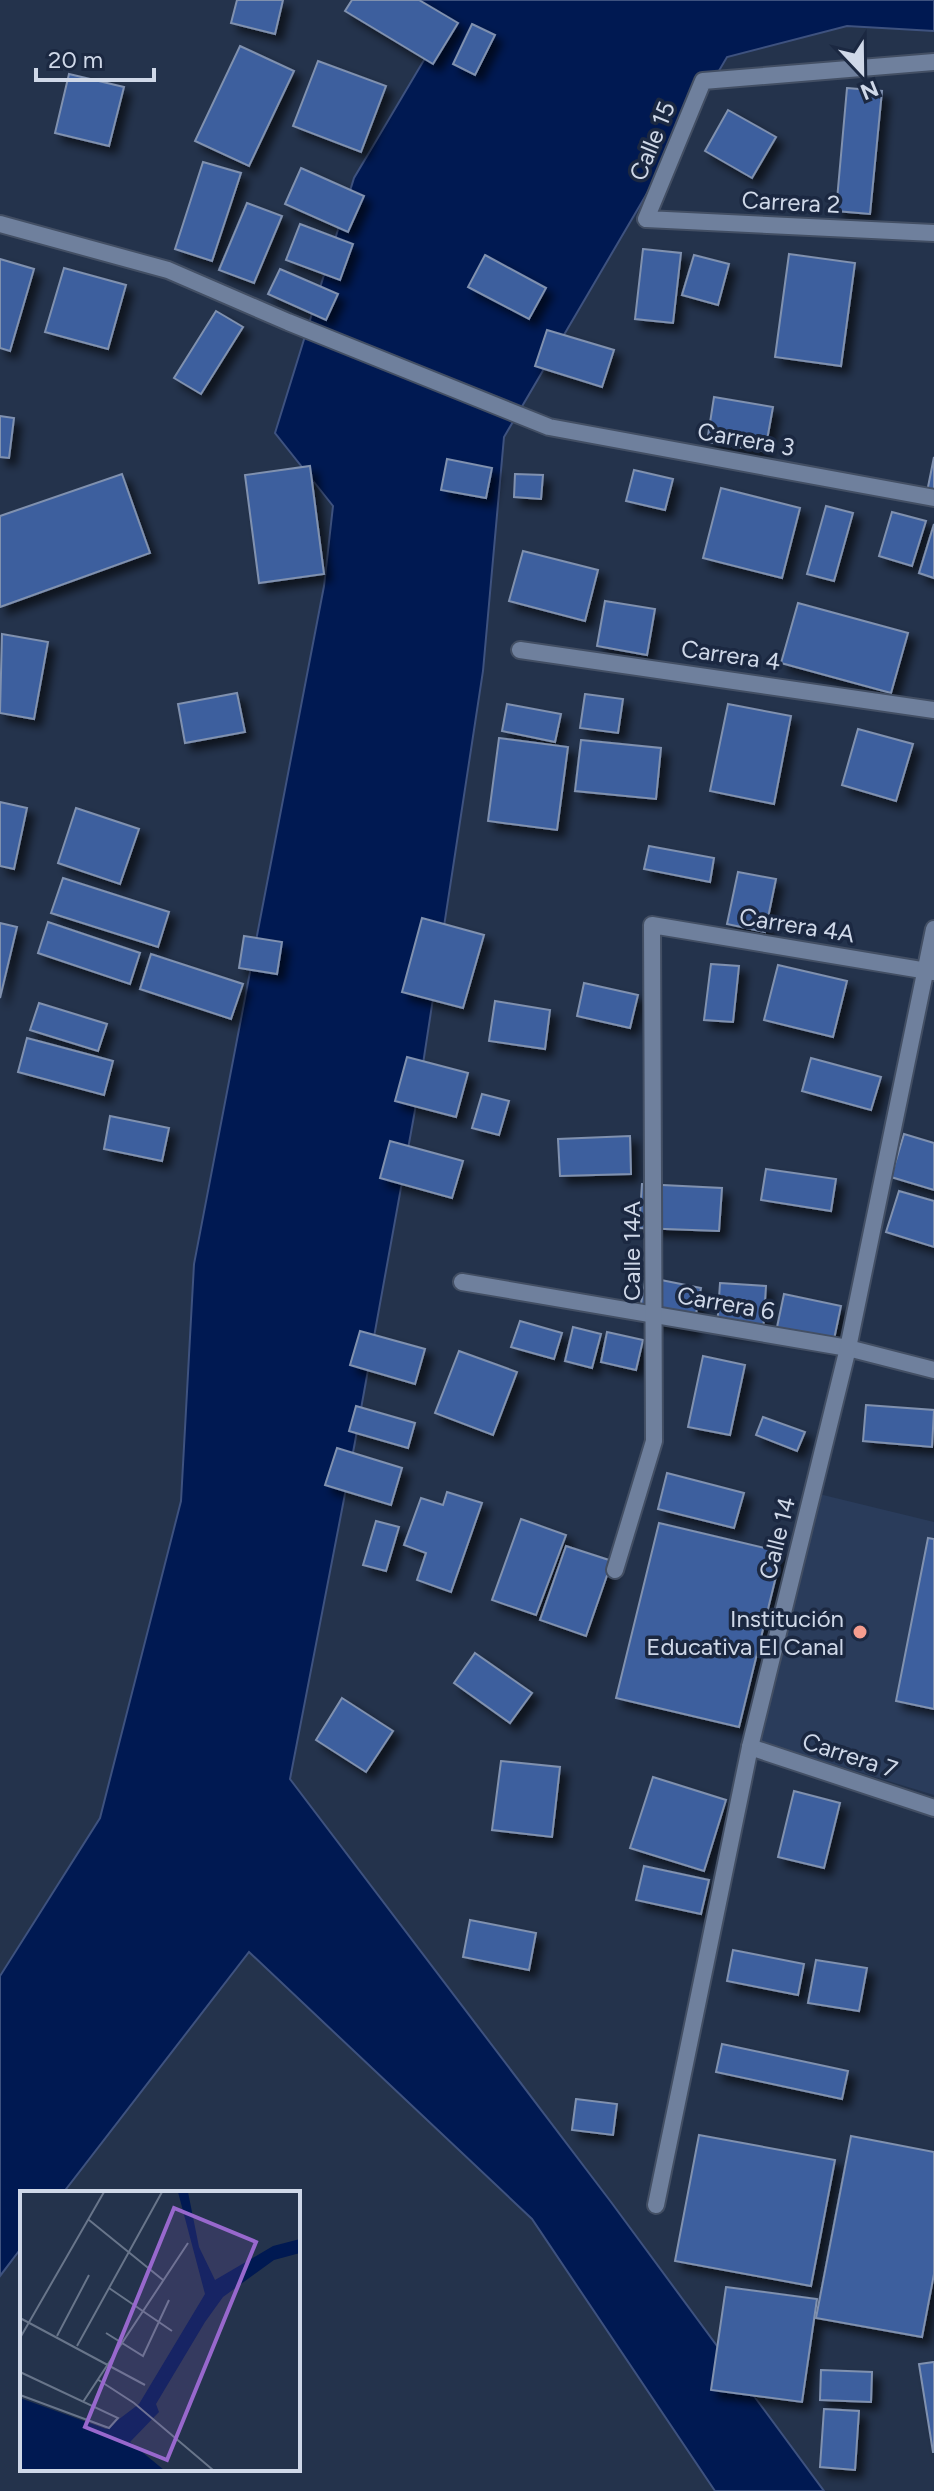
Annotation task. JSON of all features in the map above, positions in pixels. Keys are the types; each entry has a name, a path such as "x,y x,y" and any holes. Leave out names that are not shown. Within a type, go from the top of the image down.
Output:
{"street":[{"name":"Calle 15","path":"646,219 703,81 934,62"},
{"name":"Carrera 2","path":"646,219 934,233"},
{"name":"Carrera 3","path":"0,224 168,270 549,427 934,498"},
{"name":"Carrera 4","path":"520,650 934,710"},
{"name":"Carrera 4A","path":"652,925 930,971"},
{"name":"Calle 14A","path":"615,1570 654,1441 652,925"},
{"name":"Calle 14","path":"656,2205 750,1747 848,1348 930,971 934,929"},
{"name":"Carrera 6","path":"462,1282 848,1348 934,1370"},
{"name":"Carrera 7","path":"750,1747 934,1808"}],"shaded area":[{"name":"Institución Educativa El Canal","path":"819,1494 934,1522 934,1795 761,1742"}],"water":[{"path":"359,0 934,0 934,31 847,26 727,57 504,437 483,671 421,1077 290,1779 611,2202 824,2491 715,2491 532,2219 249,1952 65,2191 20,2191 20,2250 0,2276 0,1976 100,1818 181,1501 194,1264 324,586 333,506 275,433 354,178 446,23"}],"building":[{"path":"237,0 283,0 275,34 231,23"},
{"path":"352,0 419,0 458,23 433,64 345,11"},
{"path":"472,24 495,35 475,75 453,64"},
{"path":"240,46 294,71 249,166 195,141"},
{"path":"318,61 386,86 361,152 293,126"},
{"path":"69,74 124,87 109,146 55,133"},
{"path":"847,88 882,91 870,214 836,211"},
{"path":"728,110 776,137 752,178 705,151"},
{"path":"203,162 241,173 212,261 175,249"},
{"path":"301,168 364,196 348,232 285,204"},
{"path":"247,203 282,216 254,283 219,270"},
{"path":"300,224 353,244 340,280 286,260"},
{"path":"643,249 681,253 673,323 635,319"},
{"path":"789,254 855,263 841,366 775,357"},
{"path":"485,255 546,288 529,319 468,287"},
{"path":"694,255 729,264 718,305 682,295"},
{"path":"0,259 34,269 10,351 0,348"},
{"path":"64,268 126,285 108,349 45,332"},
{"path":"280,269 338,294 326,320 268,294"},
{"path":"216,311 243,327 201,394 174,378"},
{"path":"547,330 614,350 602,387 535,366"},
{"path":"714,397 773,407 765,451 707,442"},
{"path":"0,416 14,418 9,458 0,457"},
{"path":"934,457 934,493 927,492"},
{"path":"447,459 492,468 486,498 441,490"},
{"path":"310,466 324,574 259,583 245,475"},
{"path":"634,470 673,479 665,510 626,501"},
{"path":"122,474 150,553 0,607 0,516"},
{"path":"515,474 543,475 541,499 514,497"},
{"path":"721,488 800,508 782,578 703,558"},
{"path":"826,506 853,513 834,581 807,574"},
{"path":"892,512 926,521 912,566 879,556"},
{"path":"934,524 934,578 919,573"},
{"path":"523,551 598,570 585,621 509,601"},
{"path":"605,601 655,609 647,655 597,646"},
{"path":"798,603 908,633 891,693 781,663"},
{"path":"2,634 48,642 34,719 0,713"},
{"path":"237,693 245,732 185,743 178,704"},
{"path":"585,694 623,699 618,733 580,728"},
{"path":"507,704 561,714 555,742 502,731"},
{"path":"728,704 791,716 774,804 710,791"},
{"path":"858,729 913,744 896,801 842,785"},
{"path":"499,738 568,747 557,830 488,821"},
{"path":"581,740 661,748 656,799 575,791"},
{"path":"0,802 27,808 14,869 0,866"},
{"path":"76,808 139,829 120,884 58,863"},
{"path":"649,846 714,858 710,882 644,869"},
{"path":"738,872 776,879 765,932 727,924"},
{"path":"63,878 169,912 158,947 51,913"},
{"path":"422,918 484,935 463,1008 402,992"},
{"path":"48,922 140,953 130,984 38,953"},
{"path":"0,923 17,927 0,998"},
{"path":"244,936 282,942 277,974 239,968"},
{"path":"151,954 243,984 231,1019 140,989"},
{"path":"711,964 739,966 733,1022 704,1020"},
{"path":"778,965 847,981 833,1037 764,1020"},
{"path":"584,983 638,995 630,1028 577,1016"},
{"path":"495,1001 550,1010 545,1049 489,1041"},
{"path":"39,1003 107,1024 98,1051 30,1030"},
{"path":"27,1038 113,1061 104,1095 18,1072"},
{"path":"407,1057 468,1073 456,1117 395,1101"},
{"path":"811,1058 881,1077 871,1110 802,1091"},
{"path":"482,1094 509,1101 499,1135 472,1128"},
{"path":"110,1116 169,1128 162,1161 104,1149"},
{"path":"904,1134 934,1143 934,1190 891,1177"},
{"path":"630,1136 631,1174 560,1176 558,1139"},
{"path":"390,1141 463,1161 452,1198 380,1178"},
{"path":"766,1169 836,1179 831,1211 761,1200"},
{"path":"642,1184 722,1188 719,1231 639,1228"},
{"path":"899,1191 934,1201 934,1247 886,1232"},
{"path":"646,1277 701,1288 693,1329 638,1319"},
{"path":"720,1283 766,1286 763,1332 717,1329"},
{"path":"784,1294 841,1306 833,1344 776,1332"},
{"path":"520,1321 562,1333 554,1359 511,1347"},
{"path":"573,1327 601,1334 592,1368 565,1361"},
{"path":"360,1331 425,1349 415,1384 350,1365"},
{"path":"607,1332 643,1340 636,1370 601,1362"},
{"path":"459,1351 517,1372 493,1435 435,1413"},
{"path":"703,1356 745,1365 730,1435 688,1427"},
{"path":"866,1405 934,1410 932,1447 863,1441"},
{"path":"356,1406 415,1423 408,1448 349,1431"},
{"path":"763,1417 805,1432 797,1451 756,1435"},
{"path":"337,1448 402,1468 391,1505 325,1485"},
{"path":"667,1473 744,1493 734,1528 658,1509"},
{"path":"447,1492 482,1503 451,1592 417,1580 426,1553 404,1545 421,1498 443,1505"},
{"path":"521,1519 566,1535 536,1615 492,1600"},
{"path":"376,1521 399,1527 386,1571 363,1565"},
{"path":"659,1523 782,1552 739,1727 616,1698"},
{"path":"928,1538 934,1539 934,1709 896,1701"},
{"path":"566,1546 612,1561 586,1636 540,1620"},
{"path":"475,1653 532,1693 510,1723 454,1683"},
{"path":"342,1698 393,1731 366,1772 316,1740"},
{"path":"501,1761 560,1767 552,1837 492,1830"},
{"path":"653,1777 726,1800 704,1871 630,1848"},
{"path":"794,1791 840,1803 824,1868 778,1857"},
{"path":"644,1866 709,1880 701,1914 636,1900"},
{"path":"470,1920 536,1933 529,1970 463,1957"},
{"path":"733,1950 804,1964 798,1995 727,1981"},
{"path":"816,1960 867,1968 859,2011 808,2003"},
{"path":"722,2044 848,2071 842,2099 716,2072"},
{"path":"576,2099 617,2104 613,2135 572,2130"},
{"path":"699,2135 835,2160 811,2286 675,2261"},
{"path":"851,2136 934,2152 934,2274 922,2337 816,2318"},
{"path":"726,2287 817,2299 802,2402 711,2390"},
{"path":"934,2362 934,2452 933,2452 919,2364"},
{"path":"821,2370 872,2372 871,2402 820,2400"},
{"path":"824,2409 859,2411 855,2470 820,2467"}],"place":[{"name":"Institución Educativa El Canal","path":"860,1632"}]}
